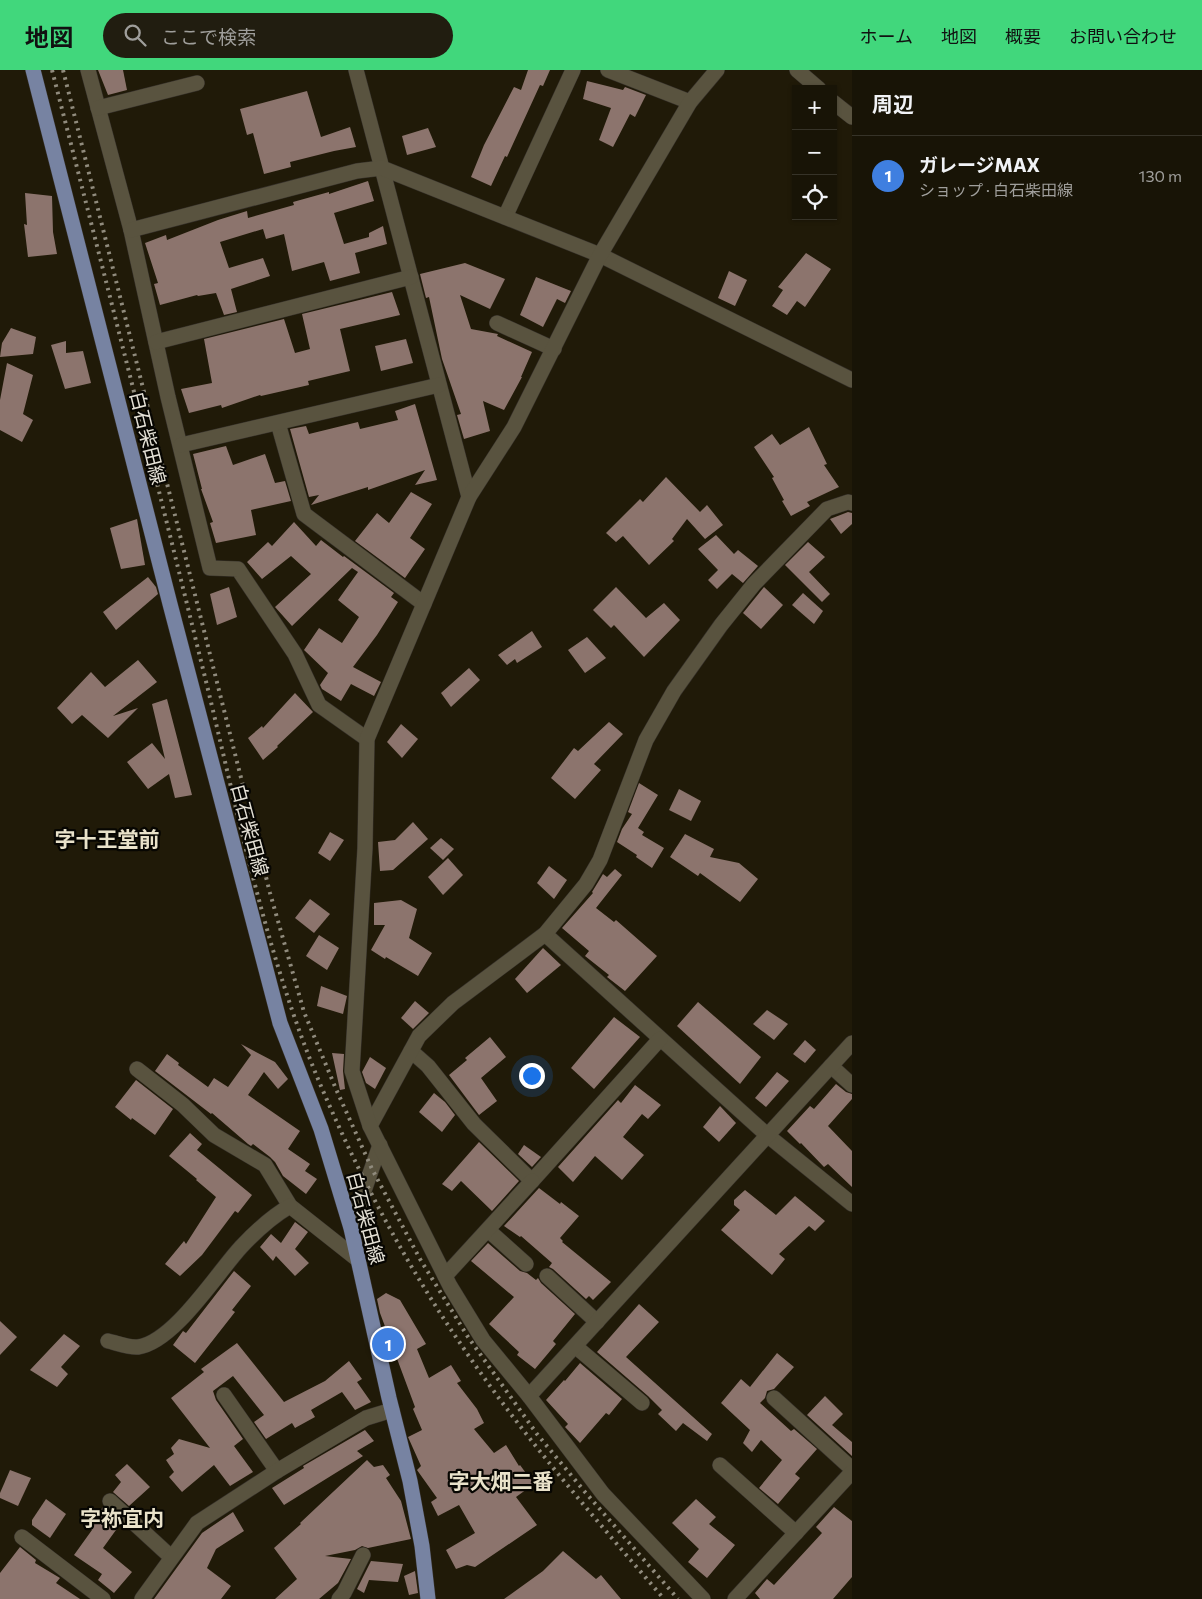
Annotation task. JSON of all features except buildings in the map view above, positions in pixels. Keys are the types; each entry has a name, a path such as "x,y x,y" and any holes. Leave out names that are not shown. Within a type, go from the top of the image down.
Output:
{"main road":[{"name":"白石柴田線","path":"33,70 280,1023 321,1129 350,1228 410,1480 422,1546 428,1599"}],"street":[{"path":"88,70 131,230 168,396 210,568 238,569 295,654 319,705 367,740"},
{"path":"356,70 469,498"},
{"path":"505,217 573,70"},
{"path":"608,70 690,102"},
{"path":"703,1599 603,1494 529,1396 483,1340 446,1276 370,1126 352,1071 365,848 367,740 469,498 514,427 600,255 690,102 716,70"},
{"path":"797,70 814,85"},
{"path":"98,108 197,83"},
{"path":"837,105 852,117"},
{"path":"131,230 357,171 382,168 600,255 852,380"},
{"path":"156,342 410,277"},
{"path":"497,323 554,349"},
{"path":"181,445 439,385"},
{"path":"278,423 304,514 424,604"},
{"path":"370,1126 419,1036 453,1003 545,934 586,884 600,860 646,740 674,691 721,625 754,584 828,509 848,502 852,503"},
{"path":"545,934 767,1135 852,1204"},
{"path":"446,1276 660,1039"},
{"path":"529,1396 852,1043"},
{"path":"411,1051 428,1066 474,1124 532,1181"},
{"path":"831,1066 852,1085"},
{"path":"137,1069 183,1105 214,1135 265,1165 290,1206 357,1259"},
{"path":"350,1228 380,1145"},
{"path":"108,1341 137,1347 155,1342 191,1310 240,1248 272,1216 290,1206"},
{"path":"488,1230 526,1264"},
{"path":"547,1276 597,1322"},
{"path":"575,1346 642,1403"},
{"path":"224,1394 277,1471"},
{"path":"735,1599 852,1470 774,1398"},
{"path":"142,1599 197,1523 277,1471 366,1418 392,1410"},
{"path":"720,1465 796,1533"},
{"path":"110,1501 172,1557"},
{"path":"22,1537 103,1599"},
{"path":"339,1599 344,1593 363,1555"}],"railway":[{"path":"52,70 164,510 254,882 286,993 305,1047 356,1163 422,1285 483,1377 508,1410 584,1506 664,1599"},
{"path":"63,70 270,893 304,1012 372,1169 420,1259 468,1337 537,1434 678,1599"}],"place":[{"name":"ガレージMAX","path":"388,1344"}],"district":[{"name":"字十王堂前","path":"107,840"},
{"name":"字大畑二番","path":"501,1482"},
{"name":"字祢宜内","path":"122,1519"}]}
